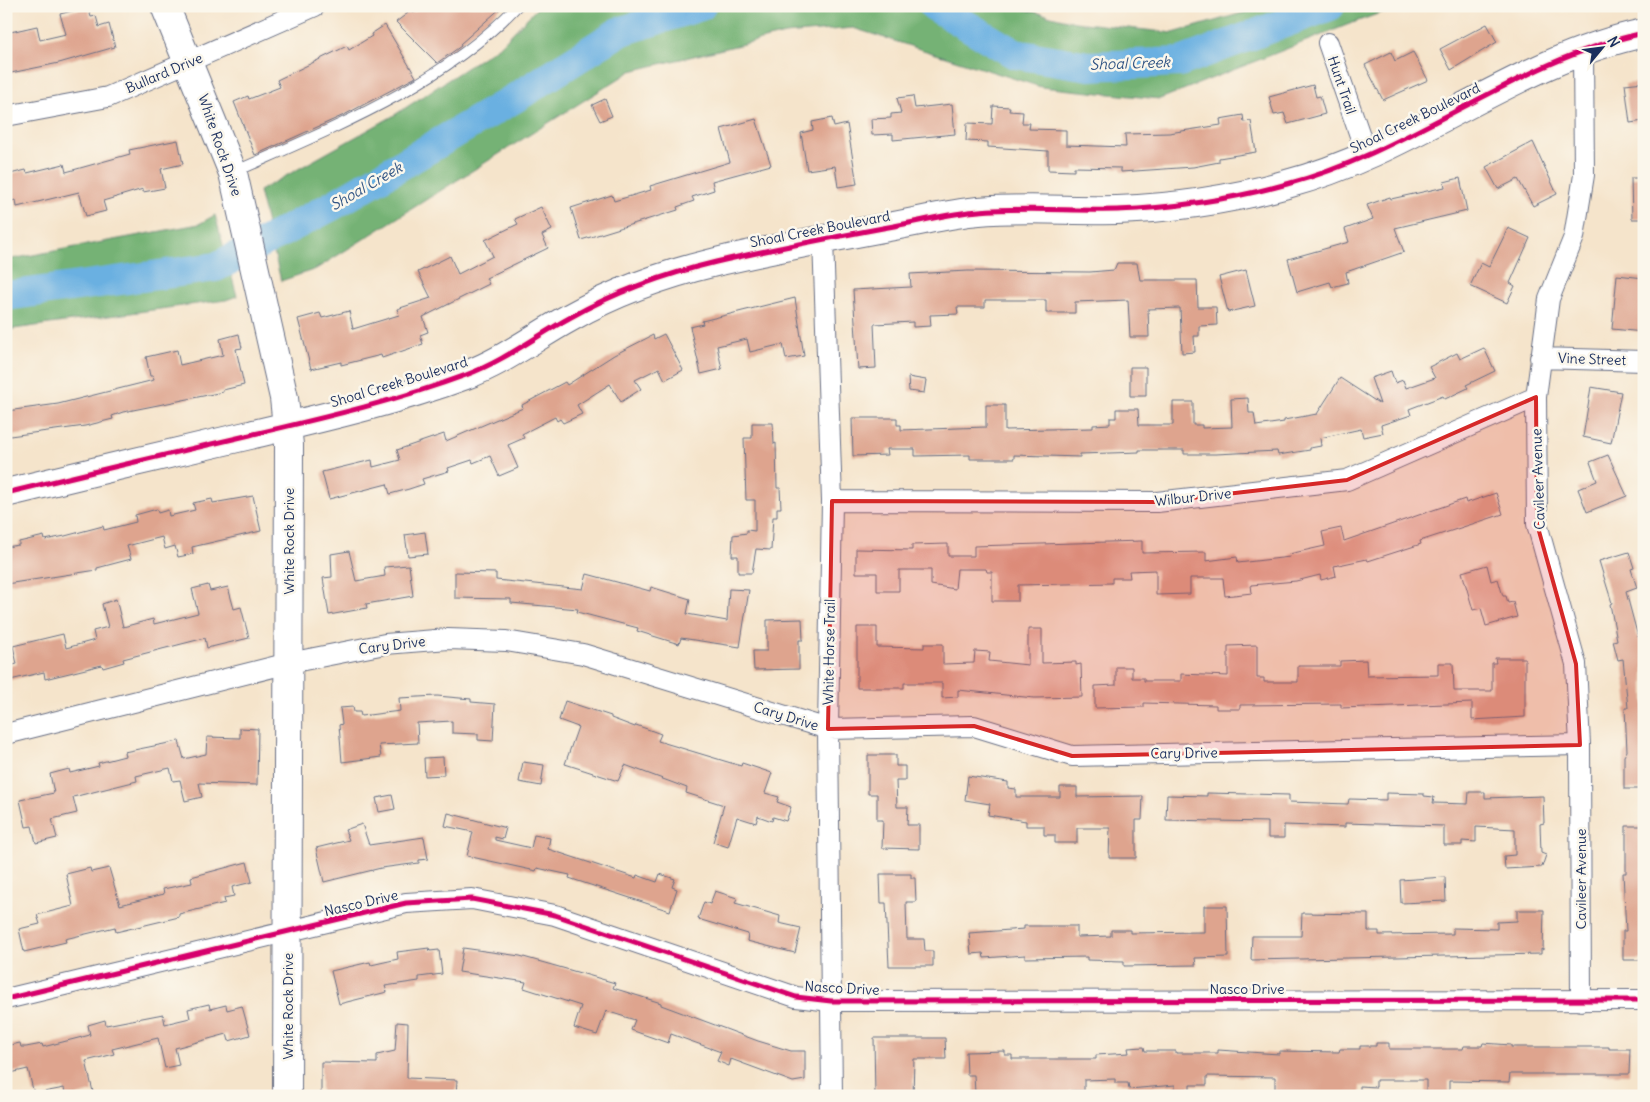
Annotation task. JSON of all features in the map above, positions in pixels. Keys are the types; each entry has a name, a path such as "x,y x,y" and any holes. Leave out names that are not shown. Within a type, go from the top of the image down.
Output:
{"street":[{"name":"White Rock Drive","path":"165,6 190,62 233,173 260,282 284,398 287,426 289,663 288,1096"},
{"name":"Bullard Drive","path":"6,116 108,97 315,6"},
{"name":"Shoal Creek Boulevard","path":"6,493 377,403 471,373 510,354 573,316 624,291 672,274 823,239 972,212 1032,209 1120,210 1235,196 1290,184 1367,156 1504,86 1583,50 1644,33"},
{"name":"Hunt Trail","path":"1328,43 1367,156"},
{"name":"Cavileer Avenue","path":"1581,1000 1580,745 1576,664 1537,524 1536,397 1549,299 1574,237 1584,174 1583,50"},
{"name":"White Horse Trail","path":"823,239 832,501 828,729 832,1096"},
{"name":"Vine Street","path":"1540,358 1644,361"},
{"name":"Wilbur Drive","path":"832,501 1157,502 1347,480 1536,397"},
{"name":"Cary Drive","path":"6,734 289,663 386,644 448,639 506,641 583,654 828,729 974,726 1072,756 1580,745"},
{"name":"Nasco Drive","path":"6,999 406,903 472,899 555,915 796,997 831,1001 1644,1000"}],"lane":[{"path":"233,173 344,124 420,82 496,30 517,6"}],"highlighted area":[{"path":"1536,397 1537,524 1576,664 1580,745 1072,756 974,726 828,729 832,501 1157,502 1347,480"}],"green space":[{"path":"539,6 1011,6 1075,22 1173,33 1267,6 1400,6 1160,99 1041,87 853,28 785,34 631,71 316,269 281,281 259,191 393,116 501,45"},
{"path":"215,215 237,296 226,300 6,330 6,260 199,224"}],"building":[{"path":"422,6 503,6 460,44 461,46 437,63 396,22 412,10 414,12"},
{"path":"88,7 91,17 96,16 99,27 109,24 115,47 59,63 6,74 6,33 37,26 40,40 66,34 60,14"},
{"path":"1487,24 1497,42 1451,70 1440,49"},
{"path":"385,25 416,77 344,115 255,155 234,102 248,96 249,99 280,87 277,80 347,46 349,50 372,36 371,34"},
{"path":"1391,52 1395,61 1413,52 1428,80 1383,100 1365,65"},
{"path":"1644,82 1644,121 1630,123 1625,84"},
{"path":"1313,85 1316,97 1320,96 1325,114 1288,124 1284,113 1274,115 1269,97"},
{"path":"913,96 915,108 952,104 955,134 893,140 893,134 872,135 871,119 891,118 891,114 901,113 897,98"},
{"path":"605,99 612,116 600,121 592,105"},
{"path":"993,106 1010,107 1009,111 1023,112 1022,123 1030,123 1029,129 1066,130 1066,145 1126,147 1125,134 1169,133 1221,125 1220,119 1243,115 1244,122 1251,121 1256,152 1219,158 1219,162 1193,167 1121,172 1121,168 1074,167 1074,171 1048,170 1048,151 988,147 988,142 966,141 967,123 992,124"},
{"path":"832,118 834,127 847,124 857,184 838,187 835,166 807,170 801,133 813,130 812,122"},
{"path":"756,119 771,165 712,181 714,190 692,197 694,201 677,207 678,210 581,240 571,208 612,195 614,201 651,190 650,186 730,162 721,129"},
{"path":"178,140 183,164 161,169 165,188 143,192 143,189 103,201 106,211 86,216 79,192 17,207 16,200 6,202 6,175 26,170 27,173 64,164 66,172 130,154 129,150"},
{"path":"1533,142 1557,194 1533,206 1518,179 1498,189 1486,167"},
{"path":"1460,178 1467,211 1395,228 1404,252 1346,272 1348,283 1332,287 1330,282 1297,292 1288,259 1349,242 1345,229 1373,219 1367,205 1390,197 1391,199 1445,187 1444,182"},
{"path":"1631,178 1644,178 1644,219 1632,219"},
{"path":"541,207 552,230 542,235 548,248 486,278 489,284 423,317 428,332 420,335 423,344 382,358 381,355 341,365 341,362 311,369 298,319 320,313 322,318 349,311 353,329 399,315 397,309 431,298 418,272 450,256 458,274 493,256 485,240 518,224 515,219"},
{"path":"1508,228 1530,238 1510,283 1515,286 1507,303 1470,286 1481,263 1489,267"},
{"path":"1117,263 1137,263 1140,280 1197,280 1198,307 1216,307 1217,325 1199,326 1199,336 1194,336 1195,352 1182,353 1180,308 1148,309 1149,337 1130,337 1128,300 1075,302 1075,313 1046,313 1046,300 985,300 985,307 957,307 958,314 930,315 931,326 913,327 913,322 874,324 876,368 858,369 853,290 911,287 910,274 968,271 1090,272 1114,270"},
{"path":"1246,270 1255,306 1228,312 1219,277"},
{"path":"1617,275 1644,278 1644,332 1612,329"},
{"path":"795,298 804,356 786,359 783,344 750,352 747,339 717,346 722,369 701,374 690,327 703,324 702,321"},
{"path":"239,334 242,348 236,349 244,385 223,390 223,392 123,412 112,416 113,419 85,426 10,436 7,411 58,404 154,380 153,376 150,376 146,357 177,350 180,365 223,355 220,339"},
{"path":"664,334 683,370 665,380 659,368 635,380 641,389 621,402 610,384 577,405 582,414 563,423 560,419 557,421 555,417 522,434 524,438 508,445 518,468 499,476 490,456 473,463 472,460 448,468 449,471 422,479 424,484 409,489 390,494 387,484 329,499 322,472 372,460 373,467 400,460 397,450 444,434 446,441 523,408 522,405 565,382 567,385 614,355 653,335 654,339"},
{"path":"1484,348 1495,371 1466,385 1468,388 1445,399 1443,396 1409,409 1411,415 1381,425 1383,433 1363,437 1361,429 1320,438 1321,446 1310,448 1310,450 1278,455 1277,451 1184,454 1184,450 1139,450 1139,452 1080,454 1080,457 1014,455 1014,459 970,459 970,455 915,456 915,449 887,449 888,455 853,456 852,418 897,418 897,425 901,425 901,430 986,427 986,405 1005,405 1005,430 1093,428 1093,425 1110,424 1110,418 1116,418 1116,409 1138,409 1139,425 1173,425 1173,402 1193,402 1193,425 1202,425 1202,428 1232,427 1231,399 1248,398 1249,413 1254,413 1256,426 1284,422 1284,420 1317,414 1340,378 1380,404 1371,378 1391,371 1395,383 1403,380 1406,388 1435,378 1429,367 1457,353 1460,359"},
{"path":"1130,367 1146,367 1146,396 1130,396"},
{"path":"908,377 926,380 924,393 909,391"},
{"path":"1591,387 1621,392 1611,443 1583,437"},
{"path":"752,423 773,423 774,444 776,443 777,488 780,488 781,508 777,508 777,517 773,517 771,550 756,549 752,573 738,573 738,556 732,556 733,535 747,533 747,530 755,531 755,500 746,500 744,438 752,438"},
{"path":"1608,455 1627,496 1587,512 1578,489 1597,481 1590,462"},
{"path":"1496,493 1503,514 1420,541 1421,544 1368,561 1367,559 1334,566 1336,576 1321,580 1320,575 1296,581 1251,585 1252,593 1225,596 1223,578 1190,578 1190,594 1156,595 1156,570 1129,571 1130,578 1112,578 1112,583 1018,585 1018,601 992,601 992,572 987,572 986,569 957,569 955,589 931,585 931,570 899,570 899,591 877,591 877,573 856,573 856,549 912,550 912,545 948,544 948,556 974,556 974,546 1142,541 1142,553 1206,552 1206,561 1237,557 1238,563 1290,557 1289,554 1325,546 1322,532 1341,528 1344,541 1465,499 1466,503"},
{"path":"253,496 261,531 192,547 193,554 178,557 175,546 165,549 162,537 127,546 131,559 97,568 97,570 6,584 6,547 19,545 19,542 44,536 45,540 103,526 104,530 136,522 135,515 157,509 158,513 168,510 169,516 195,510 193,503 212,499 213,503"},
{"path":"425,532 428,554 408,556 405,535"},
{"path":"349,551 356,581 385,576 384,567 409,565 413,596 366,604 367,608 329,615 323,578 332,577 331,554"},
{"path":"1629,552 1634,568 1631,569 1637,588 1626,592 1638,637 1644,636 1644,789 1624,789 1624,756 1627,751 1625,708 1628,708 1623,659 1618,660 1613,641 1617,640 1610,604 1612,603 1599,561"},
{"path":"1487,565 1491,581 1498,579 1503,596 1506,596 1508,603 1513,602 1517,617 1486,626 1481,608 1473,610 1462,572"},
{"path":"455,572 496,573 496,580 583,589 587,574 650,591 651,587 690,599 687,614 727,621 729,589 749,590 740,647 681,638 679,644 637,631 638,628 577,612 578,609 511,603 511,599 455,598"},
{"path":"208,585 210,591 228,587 234,609 241,607 249,638 207,648 205,638 123,659 124,662 103,668 102,665 45,679 44,672 6,681 6,667 17,664 13,646 63,634 66,648 95,640 93,631 108,627 102,604 116,599 123,627 153,619 154,624 198,613 192,589"},
{"path":"802,619 803,640 799,640 799,669 754,670 753,651 767,651 767,620"},
{"path":"857,627 877,627 877,647 924,648 924,644 943,644 943,664 974,663 975,651 990,652 989,661 1028,665 1028,629 1042,629 1042,663 1076,662 1076,665 1081,664 1082,697 1034,698 958,690 958,697 942,698 942,683 904,683 904,688 857,688"},
{"path":"1257,645 1257,678 1264,678 1264,682 1298,682 1298,666 1340,666 1340,661 1366,660 1367,676 1438,675 1438,663 1453,663 1454,691 1492,691 1492,663 1496,663 1495,658 1525,658 1525,717 1472,720 1472,703 1341,708 1341,704 1240,705 1240,709 1216,709 1216,705 1144,703 1144,707 1095,708 1095,686 1116,685 1116,667 1132,667 1132,678 1144,678 1144,681 1181,681 1181,674 1228,676 1228,646"},
{"path":"437,696 471,699 471,702 495,704 493,741 478,740 478,734 452,733 452,721 417,723 418,743 379,745 381,757 342,762 339,725 342,724 340,708 353,707 354,712 360,712 361,716 400,711 399,698"},
{"path":"565,701 611,716 611,718 635,727 636,725 661,734 658,741 741,766 742,763 772,773 765,793 779,797 777,802 791,807 786,821 773,817 772,821 758,816 756,823 737,817 728,847 713,842 724,805 686,793 687,788 625,765 618,781 565,764 578,727 559,720"},
{"path":"240,728 258,729 257,785 199,783 202,797 185,801 180,780 173,781 170,768 136,776 137,781 73,797 77,813 52,819 57,838 36,843 32,826 26,827 20,800 54,793 50,774 69,769 70,773 99,766 98,763 125,756 124,752 179,741 184,759 206,754 207,737 240,738"},
{"path":"868,755 896,755 896,766 905,766 905,781 896,781 897,807 908,807 907,825 919,825 919,849 882,848 883,820 877,820 877,794 868,794"},
{"path":"443,757 444,775 425,776 424,758"},
{"path":"523,762 544,765 541,786 519,782"},
{"path":"968,776 1008,782 1008,788 1016,789 1016,797 1060,797 1060,787 1077,787 1077,797 1143,796 1142,820 1136,820 1136,858 1109,858 1110,828 1077,828 1077,843 1055,843 1055,835 1044,835 1044,826 1026,826 1026,821 988,815 990,804 965,800"},
{"path":"1469,792 1485,792 1485,798 1543,796 1544,823 1540,824 1541,853 1546,855 1542,867 1505,869 1504,856 1515,855 1515,829 1476,827 1476,842 1462,841 1462,845 1444,845 1444,826 1345,823 1345,827 1284,825 1284,838 1268,838 1268,822 1166,820 1167,795 1207,796 1207,793 1289,795 1289,802 1348,804 1349,799 1386,800 1386,793 1424,794 1424,796 1434,797 1433,803 1468,804"},
{"path":"392,795 395,809 379,812 376,798"},
{"path":"448,813 506,828 503,839 495,837 495,840 531,848 534,835 550,838 548,849 636,878 637,875 657,882 660,874 675,879 672,887 677,889 670,911 569,878 570,875 537,868 536,871 467,856 473,832 445,826"},
{"path":"362,824 369,845 424,837 428,859 419,860 419,863 381,868 324,882 316,848 349,840 345,830"},
{"path":"1626,826 1644,826 1644,960 1623,960 1623,931 1626,931 1623,873 1626,873"},
{"path":"247,862 252,882 232,887 234,896 224,898 225,903 179,914 179,917 116,932 115,927 65,939 66,942 24,952 19,929 40,924 37,915 73,906 66,874 90,868 91,872 109,868 120,905 164,894 163,889 192,883 191,877"},
{"path":"880,874 911,874 911,878 915,878 916,902 906,902 907,939 924,939 925,951 933,951 933,966 889,966 886,903 881,903"},
{"path":"1445,877 1446,901 1401,903 1400,880"},
{"path":"715,891 737,898 735,903 780,916 779,923 801,928 795,953 747,941 748,934 698,919 704,902 710,904"},
{"path":"1204,906 1227,906 1228,957 1195,958 1196,965 1124,966 1124,961 1087,960 1087,957 1025,958 1025,955 984,958 983,953 971,954 969,933 1024,929 1024,926 1077,926 1077,937 1111,936 1111,930 1130,930 1130,933 1204,932"},
{"path":"1517,910 1544,910 1543,950 1541,949 1541,954 1251,960 1252,936 1301,936 1302,913 1368,914 1368,931 1379,931 1379,935 1453,934 1453,928 1497,929 1497,922 1517,921"},
{"path":"429,948 430,951 439,950 442,974 419,977 419,981 385,986 387,992 339,1004 331,971 370,962 371,965 398,959 397,952"},
{"path":"463,948 520,956 615,983 613,988 661,1003 661,1005 758,1041 791,1051 805,1051 805,1080 793,1082 731,1059 729,1066 717,1061 721,1052 671,1034 668,1043 631,1030 635,1020 606,1011 597,1035 574,1028 581,1006 524,988 526,982 459,972"},
{"path":"209,1004 210,1009 226,1005 227,1010 242,1006 250,1035 229,1041 227,1034 175,1048 179,1065 165,1068 158,1038 112,1049 114,1054 86,1061 93,1092 77,1096 66,1096 64,1088 34,1094 28,1069 6,1074 6,1046 20,1043 21,1047 42,1044 43,1047 90,1035 88,1025 105,1020 106,1025 163,1014 165,1024 190,1018 188,1009"},
{"path":"397,1022 408,1023 407,1078 457,1080 456,1096 321,1096 321,1062 377,1063 377,1055 395,1051"},
{"path":"874,1038 945,1038 946,1059 914,1059 913,1096 875,1096"},
{"path":"1376,1043 1389,1043 1389,1049 1463,1049 1464,1046 1482,1046 1483,1043 1511,1045 1511,1047 1609,1047 1609,1049 1630,1049 1629,1074 1510,1074 1509,1082 1449,1081 1449,1096 1426,1096 1426,1080 1376,1080 1376,1087 1360,1086 1360,1096 1339,1096 1275,1093 1275,1077 1207,1076 1207,1085 1190,1085 1190,1095 1175,1095 1175,1085 1129,1089 1128,1083 1115,1083 1115,1079 1084,1080 1084,1091 1070,1091 1070,1096 986,1096 987,1093 975,1093 974,1075 967,1075 966,1052 1005,1051 1005,1055 1012,1055 1012,1059 1096,1059 1096,1055 1129,1053 1128,1048 1144,1047 1145,1051 1176,1051 1176,1053 1218,1053 1218,1050 1279,1054 1279,1051 1339,1052 1340,1049 1360,1049 1360,1046 1376,1046"}],"waterway":[{"name":"Shoal Creek","path":"6,296 216,267 330,207 515,98 619,32 701,6"},
{"name":"Shoal Creek","path":"934,6 1015,54 1089,66 1180,62 1330,6"}],"cycle path":[{"path":"6,493 332,415 440,384 494,363 571,317 624,291 679,272 716,262 968,212 1014,209 1117,210 1160,207 1203,202 1287,184 1333,169 1378,150 1552,63 1597,46 1644,33"},
{"path":"6,999 406,903 472,899 555,915 796,997 831,1001 1644,1000"}]}
